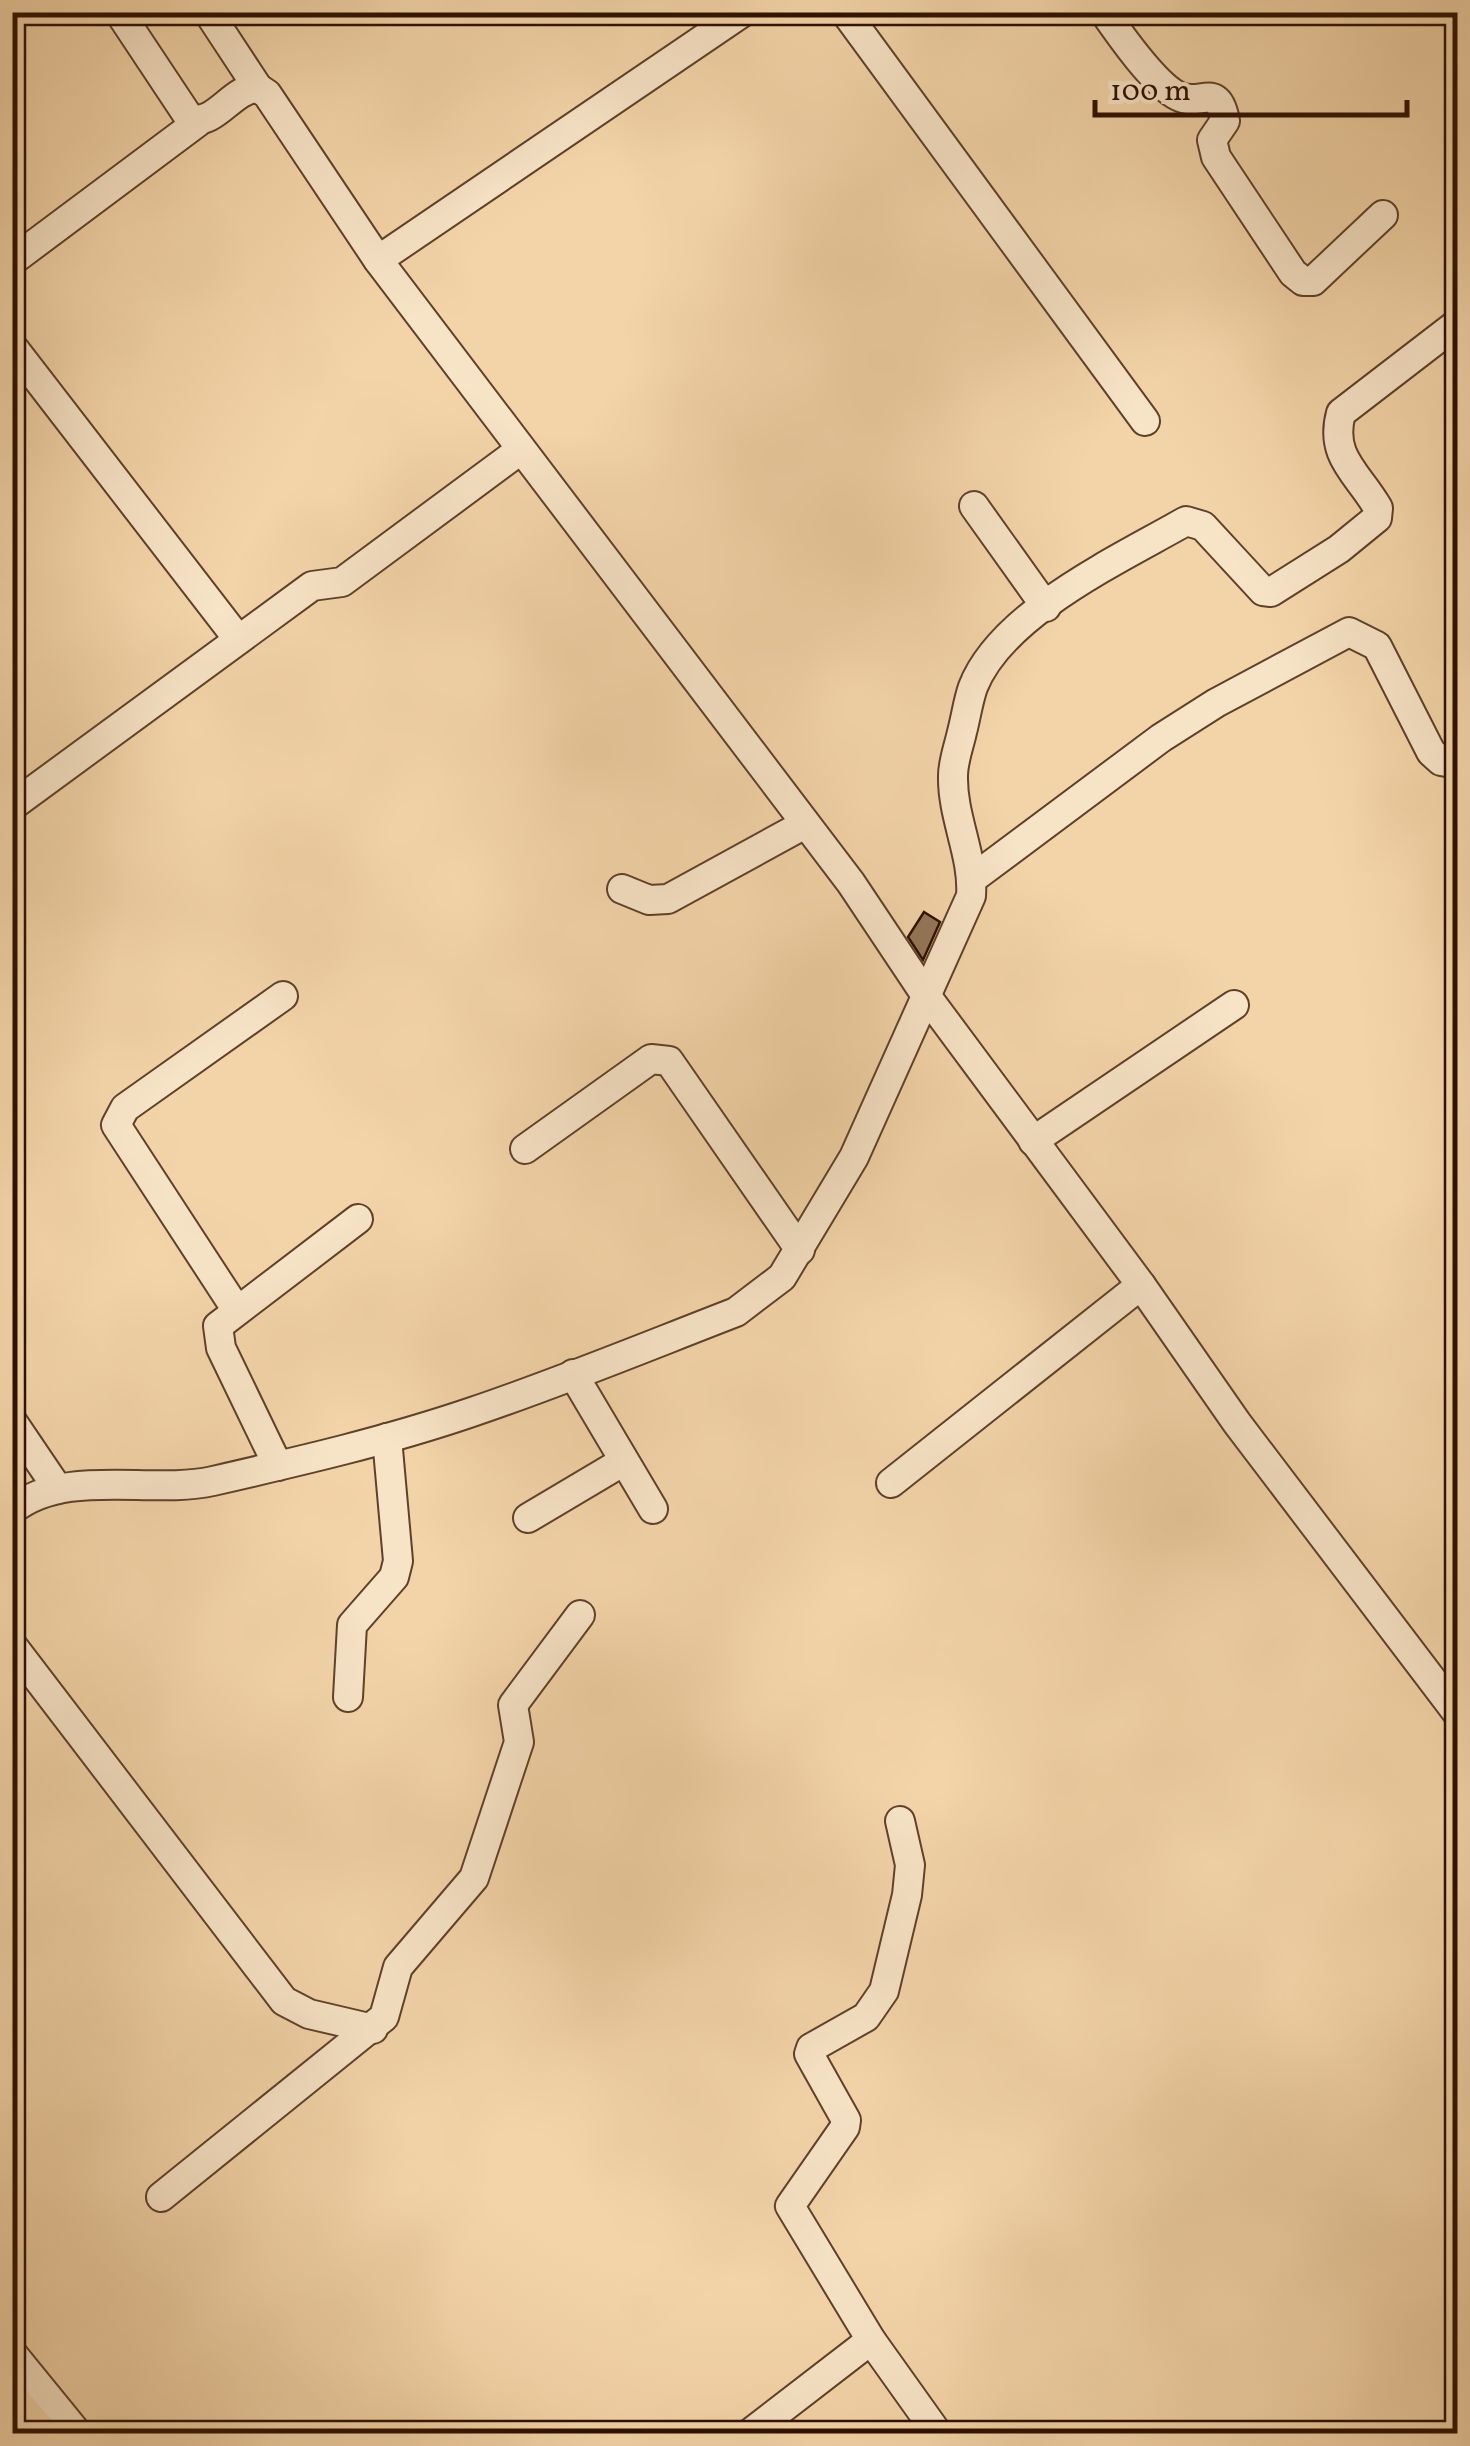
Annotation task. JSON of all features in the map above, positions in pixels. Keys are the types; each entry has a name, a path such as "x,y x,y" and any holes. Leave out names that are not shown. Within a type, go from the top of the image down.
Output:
{"highway":[{"path":"12,2404 38,2434"}],"street":[{"path":"119,12 181,110 198,122"},
{"path":"208,12 253,74 258,88 281,112 378,260 805,824 924,994 1141,1285 1236,1422 1458,1714"},
{"path":"378,260 743,12"},
{"path":"845,12 1145,422"},
{"path":"1104,12 1165,86 1185,98 1210,96 1218,102 1225,121 1212,140 1216,157 1303,281 1313,281 1326,271 1382,215"},
{"path":"12,261 198,122 246,89 258,88"},
{"path":"12,1510 43,1492 58,1489 194,1485 387,1438 736,1312 782,1277 854,1157 897,1069 924,994 963,916 972,879 953,811 953,770 973,688 999,646 1046,607 1186,521 1203,526 1263,590 1271,592 1339,549 1377,518 1378,508 1341,458 1336,442 1341,413 1458,323"},
{"path":"12,346 238,639"},
{"path":"12,806 317,582 342,582 520,451"},
{"path":"974,506 1046,607"},
{"path":"972,879 1161,738 1233,693 1349,632 1378,646 1431,752 1442,761 1458,764"},
{"path":"622,890 649,900 668,900 805,824"},
{"path":"236,1309 116,1124 125,1108 283,996"},
{"path":"1033,1140 1234,1005"},
{"path":"525,1148 651,1059 668,1061 800,1250"},
{"path":"278,1466 217,1333 222,1321 236,1309 358,1218"},
{"path":"891,1482 1141,1285"},
{"path":"573,1374 653,1509"},
{"path":"12,1422 58,1489"},
{"path":"348,1697 352,1625 386,1589 398,1562 387,1438"},
{"path":"528,1518 624,1461"},
{"path":"161,2197 373,2029 390,2006 398,1967 474,1878 518,1742 513,1705 580,1614"},
{"path":"12,1645 284,2000 309,2014 373,2029"},
{"path":"900,1821 910,1865 902,1929 877,2005 866,2017 811,2048 809,2054 846,2120 845,2128 790,2206 871,2340 938,2434"},
{"path":"749,2434 871,2340"},
{"path":"12,2353 78,2434"}],"building":[{"path":"924,912 940,922 923,960 908,937"}]}
